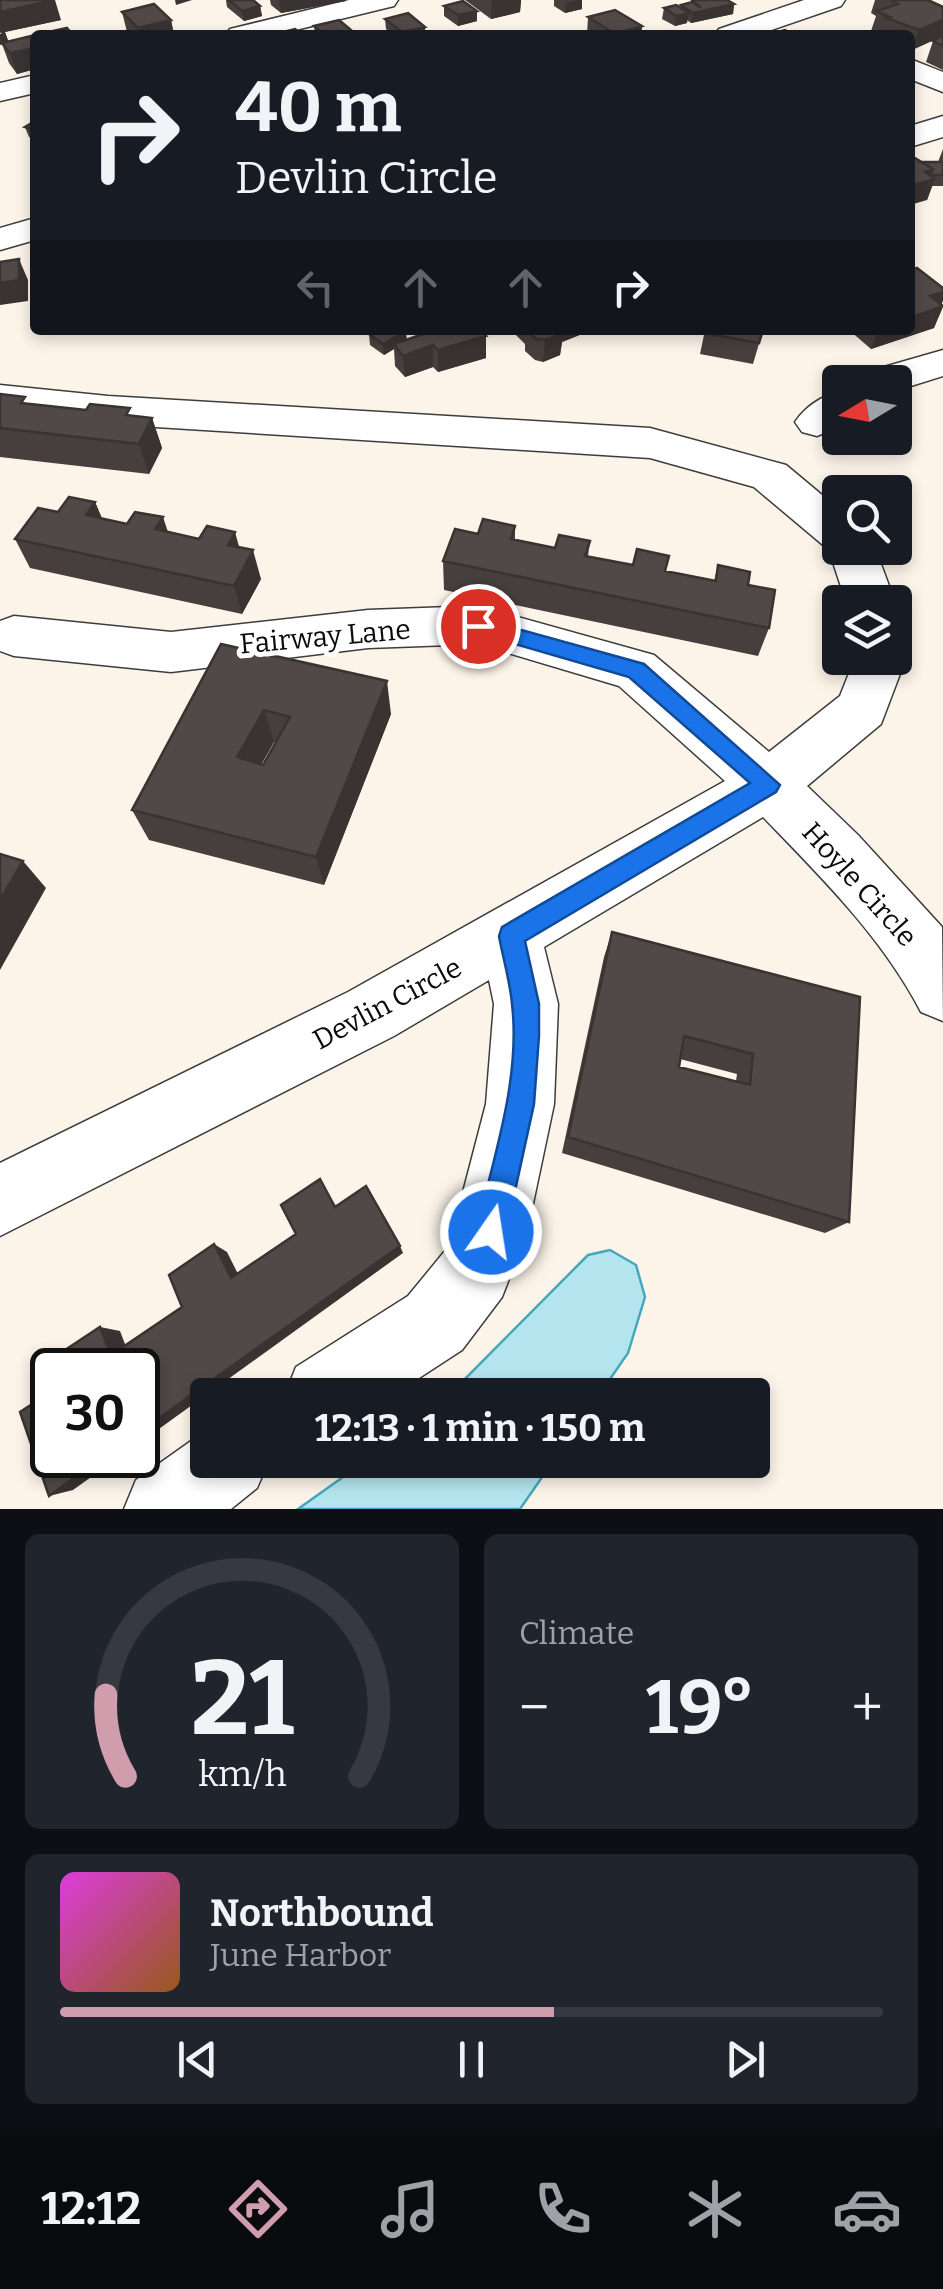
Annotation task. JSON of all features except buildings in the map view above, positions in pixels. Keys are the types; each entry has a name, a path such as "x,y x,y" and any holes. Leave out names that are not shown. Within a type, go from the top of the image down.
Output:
{"street":[{"path":"261,30 384,0"},
{"path":"739,30 784,7 828,14"},
{"path":"915,70 943,83"},
{"path":"0,92 30,85"},
{"path":"915,135 943,126"},
{"path":"0,238 30,230"},
{"path":"912,372 943,363"},
{"path":"0,400 650,443 770,476 822,521"},
{"name":"Fairway Lane","path":"14,636 171,652 368,630 478,626 636,670 768,785"},
{"name":"Devlin Circle","path":"0,1200 371,1014 768,785 862,709 874,675"},
{"name":"Hoyle Circle","path":"768,785 882,903 920,948 943,990"},
{"path":"350,1378 435,1323 476,1272 491,1232 520,1104 526,1004 511,936"},
{"path":"165,1509 205,1478"}],"water":[{"path":"610,1250 636,1265 645,1297 628,1353 611,1378 466,1378 588,1255"},
{"path":"342,1478 542,1478 520,1509 298,1509"}],"route":[{"path":"478,626 636,670 768,785 511,936 526,1004 526,1036 520,1104 491,1232"}]}
